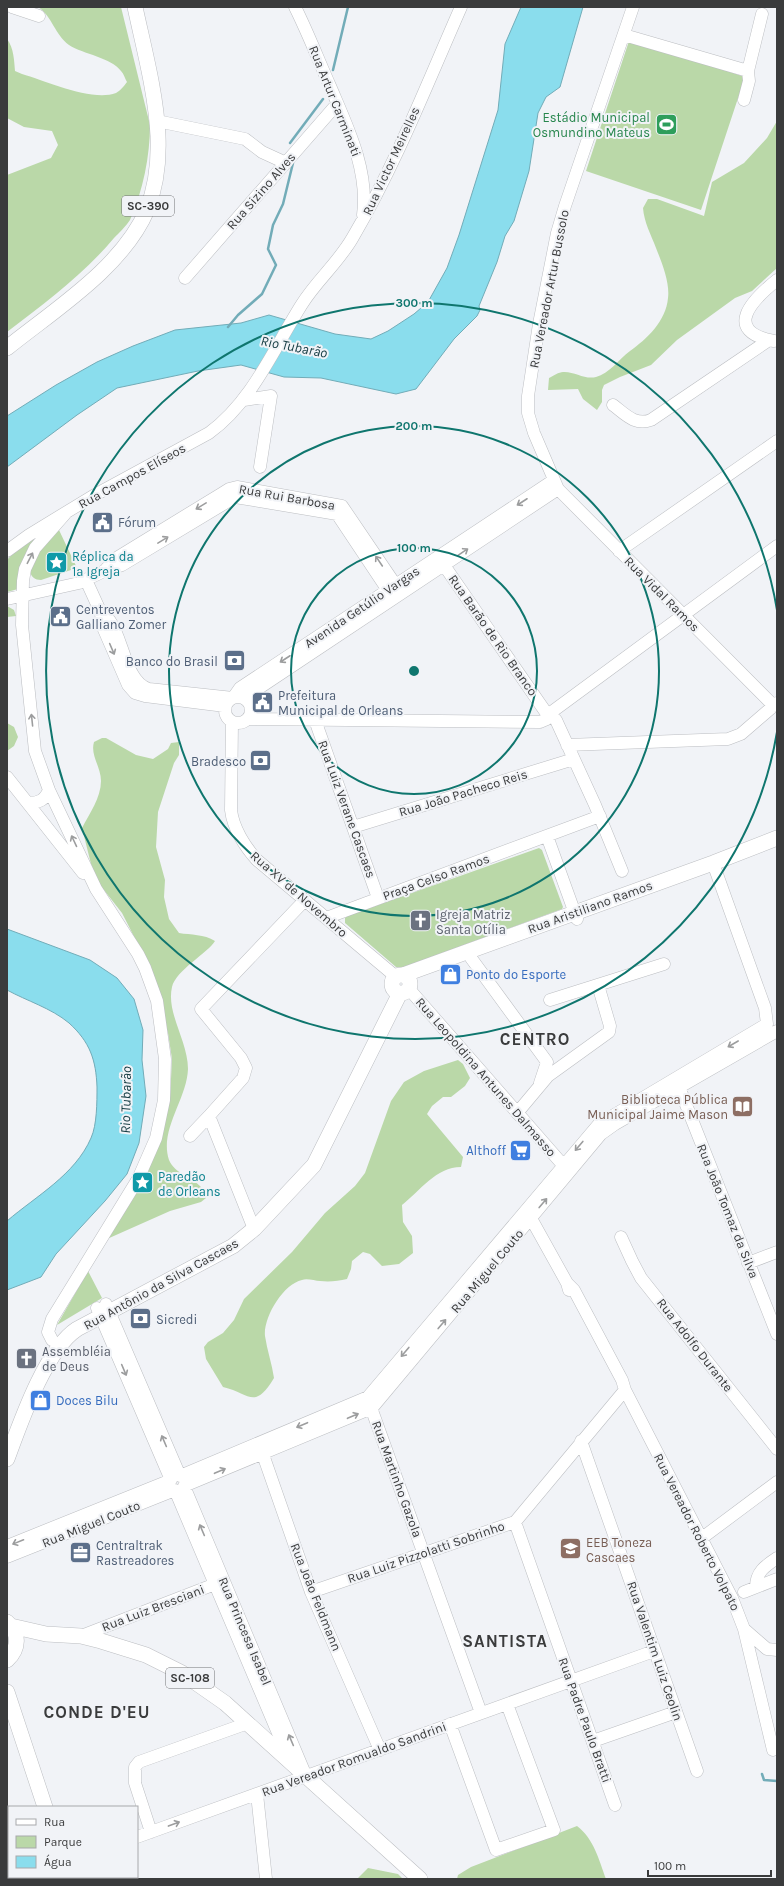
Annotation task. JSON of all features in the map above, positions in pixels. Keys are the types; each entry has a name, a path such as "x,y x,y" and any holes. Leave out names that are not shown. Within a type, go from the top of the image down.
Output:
{"main road":[{"name":"SC-390","path":"7,348 85,286 117,255 130,239 146,211 155,183 158,166 157,121 136,7"},
{"name":"Rua Aristiliano Ramos","path":"714,866 777,838"},
{"name":"Rua Aristiliano Ramos","path":"402,984 576,916 777,845"},
{"name":"Rua Aristiliano Ramos","path":"402,984 576,916"},
{"name":"Rua Antônio da Silva Cascaes","path":"7,1459 20,1414 36,1369 56,1343 59,1331 69,1323 103,1310 253,1225 308,1161 338,1110 402,984"},
{"name":"Rua Antônio da Silva Cascaes","path":"7,1432 20,1414"},
{"name":"SC-108","path":"9,1624 46,1634 81,1636 116,1645 163,1663 199,1684 248,1723 420,1879"},
{"path":"9,1624 17,1638 10,1659"},
{"name":"SC-108","path":"10,1659 27,1641 46,1634"},
{"path":"7,1692 45,1806"}],"street":[{"path":"12,7 39,16"},
{"name":"Rua Artur Carminati","path":"295,7 354,146 362,178 364,205 362,223"},
{"name":"Rua Victor Meirelles","path":"246,396 302,304 344,252 362,223 392,163 461,7"},
{"name":"Rua Vereador Artur Bussolo","path":"556,485 534,433 528,413 528,396 537,338 561,218 633,7"},
{"path":"744,100 749,81 748,71 762,14"},
{"path":"624,35 748,71"},
{"name":"Rua Sizino Alves","path":"185,278 337,104"},
{"path":"157,121 245,139 262,152 286,163"},
{"path":"773,341 751,332 744,323 744,317 752,304 777,280"},
{"path":"613,405 628,417 638,422 651,420 773,341"},
{"path":"246,396 271,396 260,467"},
{"name":"Rua Campos Elíseos","path":"7,551 29,535 92,496 209,433 229,417 246,396"},
{"path":"620,551 777,441"},
{"name":"Rua Vidal Ramos","path":"556,485 683,615 775,704"},
{"name":"Avenida Getúlio Vargas","path":"234,700 311,647 556,485"},
{"name":"Rua Rui Barbosa","path":"7,599 70,586 86,580 104,571 118,557 140,549 223,498 233,487 256,496 314,506 342,506 355,534 395,592"},
{"path":"64,514 43,538 29,560 24,575 21,596 22,625 35,751 49,790 96,890"},
{"path":"234,700 225,713 232,722 240,723 248,719 540,722 551,716 683,615 777,546"},
{"name":"Rua Barão de Rio Branco","path":"441,561 551,716 574,759 600,816 622,871"},
{"path":"86,580 101,613 102,624 126,682 136,687 145,696 234,700 250,704 251,708 248,719"},
{"path":"567,745 728,739 741,734 775,704"},
{"name":"Rua Luiz Verane Cascaes","path":"315,720 378,898"},
{"name":"Rua XV de Novembro","path":"232,722 231,810 234,823 251,854 402,984"},
{"name":"Rua João Pacheco Reis","path":"353,827 574,759"},
{"path":"7,777 96,890 138,954 152,984 157,1001 165,1059 164,1100 156,1138 147,1161 126,1198 52,1319 48,1332 56,1343"},
{"path":"28,803 40,801 47,796 49,790"},
{"name":"Praça Celso Ramos","path":"326,918 600,816"},
{"path":"547,836 576,916"},
{"path":"714,866 765,1008 775,1025"},
{"path":"190,1136 243,1078 246,1068 241,1058 201,1009 305,900"},
{"path":"471,958 547,1062 540,1085"},
{"path":"550,1000 664,964"},
{"name":"Rua Leopoldina Antunes Dalmasso","path":"402,984 567,1168"},
{"path":"517,1113 551,1074 610,1030 598,985"},
{"name":"Rua Miguel Couto","path":"612,1120 679,1087 775,1025"},
{"name":"Rua Miguel Couto","path":"7,1558 97,1516 370,1403 567,1168 601,1134 612,1120 775,1025"},
{"name":"Rua João Tomaz da Silva","path":"679,1087 777,1334"},
{"path":"209,1116 253,1225"},
{"name":"Rua Vereador Roberto Volpato","path":"529,1213 566,1283 574,1290 622,1380 625,1390 732,1598 744,1629 775,1749"},
{"name":"Rua Adolfo Durante","path":"621,1236 641,1278 777,1449"},
{"path":"748,1262 777,1252"},
{"name":"Rua Princesa Isabel","path":"103,1310 220,1582 306,1776"},
{"name":"Rua Luiz Pizzolatti Sobrinho","path":"311,1592 515,1522 625,1390"},
{"name":"Rua Martinho Gazola","path":"370,1403 481,1713"},
{"name":"Rua Valentim Luiz Ceolin","path":"581,1441 697,1771"},
{"name":"Rua João Feldmann","path":"261,1448 311,1592 380,1750"},
{"path":"702,1538 777,1482"},
{"name":"Rua Miguel Couto","path":"7,1546 97,1516"},
{"name":"Rua Padre Paulo Bratti","path":"515,1522 615,1805"},
{"path":"756,1587 758,1575 761,1569 777,1558"},
{"path":"744,1592 777,1579"},
{"name":"Rua Princesa Isabel","path":"220,1582 289,1760"},
{"name":"Rua Luiz Bresciani","path":"81,1636 220,1582"},
{"path":"744,1629 767,1649 777,1650"},
{"name":"Rua Vereador Romualdo Sandrini","path":"138,1837 654,1651"},
{"path":"450,1724 496,1850 554,1830 507,1704"},
{"path":"593,1741 676,1712"},
{"path":"151,1832 136,1788 134,1773 135,1767 139,1762 146,1758 248,1723"},
{"path":"257,1794 266,1879"}],"green space":[{"path":"38,7 121,7 150,125 149,149 139,197 130,220 77,276 7,332 7,175 51,158 58,145 52,131 24,127 7,118 7,39 12,50 15,71 22,74 69,90 95,95 116,93 127,82 122,72 111,63 75,48 64,41 47,15"},
{"name":"Estádio Municipal Osmundino Mateus","path":"630,38 745,77 701,210 586,171"},
{"path":"777,121 777,268 752,291 735,298 677,340 651,365 604,385 602,390 602,402 597,410 583,399 578,389 548,390 549,378 563,372 592,378 605,373 643,341 660,322 664,314 668,298 668,286 663,266 645,218 643,208 648,199 657,199 704,216 712,182 744,163 767,138"},
{"path":"47,527 18,589 7,592 7,560 16,550"},
{"path":"59,530 77,568 41,580 35,579 31,575 30,571 38,553"},
{"path":"7,606 14,610 16,616 7,617"},
{"path":"7,723 14,727 18,737 14,746 7,751"},
{"path":"102,738 106,738 136,755 153,759 168,749 171,743 179,742 179,755 174,763 158,812 156,847 165,880 164,897 169,919 179,933 202,936 215,941 206,951 179,974 172,987 171,997 174,1017 185,1048 188,1069 183,1092 170,1126 167,1149 169,1160 175,1169 201,1187 206,1198 201,1202 170,1211 107,1239 170,1098 172,1059 168,1033 146,960 122,913 100,885 91,864 82,828 99,794 101,776 94,756 93,747 94,742"},
{"path":"539,848 542,850 563,907 562,909 401,968 396,967 345,923 345,918 347,916"},
{"path":"458,1060 463,1064 470,1078 465,1086 451,1097 443,1097 432,1106 427,1114 463,1157 461,1167 452,1168 436,1175 402,1205 403,1222 412,1236 413,1253 399,1264 382,1266 370,1254 363,1252 352,1261 347,1279 337,1281 318,1281 304,1279 295,1283 281,1295 271,1311 265,1329 265,1336 274,1378 267,1388 256,1397 251,1397 223,1387 206,1359 204,1347 208,1342 223,1333 234,1320 244,1299 292,1252 325,1213 355,1186 365,1173 391,1101 404,1082 424,1071"},
{"path":"88,1271 102,1298 57,1325"},
{"path":"577,1826 592,1843 606,1879 457,1879 458,1875 471,1867"},
{"path":"368,1868 398,1874 403,1879 357,1879"}],"water":[{"name":"Rio Tubarão","path":"521,7 583,7 560,87 546,97 538,113 529,171 514,221 505,236 497,262 479,306 480,310 477,316 454,339 416,389 396,394 321,378 284,377 241,365 198,371 117,388 77,415 7,467 7,416 56,385 97,362 133,346 175,330 241,323 269,315 335,334 371,339 388,331 414,314 428,302 447,268 459,235 498,110 505,44"},
{"name":"Rio Tubarão","path":"7,929 90,960 117,978 134,999 143,1030 142,1060 146,1096 139,1143 127,1174 105,1201 56,1254 41,1277 7,1290 7,1221 65,1174 84,1151 93,1133 96,1113 97,1087 93,1060 87,1044 76,1030 55,1013 7,990"}],"waterway":[{"path":"333,70 348,7"},
{"path":"290,143 323,99"},
{"path":"228,327 238,315 262,294 276,265 268,249 273,225 283,204 293,163"},
{"path":"762,1774 764,1780 777,1781"}],"place":[{"name":"Estádio Municipal Osmundino Mateus","path":"666,124"},
{"name":"Fórum","path":"103,522"},
{"name":"Réplica da 1ª Igreja","path":"57,563"},
{"name":"Centreventos Galliano Zomer","path":"60,616"},
{"name":"Banco do Brasil","path":"234,661"},
{"name":"Prefeitura Municipal de Orleans","path":"262,702"},
{"name":"Bradesco","path":"261,761"},
{"name":"Igreja Matriz Santa Otília","path":"421,921"},
{"name":"Ponto do Esporte","path":"450,974"},
{"name":"Biblioteca Pública Municipal Jaime Mason","path":"743,1106"},
{"name":"Althoff","path":"521,1150"},
{"name":"Paredão de Orleans","path":"143,1183"},
{"name":"Sicredi","path":"141,1319"},
{"name":"Assembléia de Deus","path":"26,1358"},
{"name":"Doces Bilu","path":"41,1400"},
{"name":"EEB Toneza Cascaes","path":"571,1549"},
{"name":"Centraltrak Rastreadores","path":"80,1552"}],"district":[{"name":"CENTRO","path":"535,1039"},
{"name":"SANTISTA","path":"505,1641"},
{"name":"CONDE D'EU","path":"97,1712"}]}
